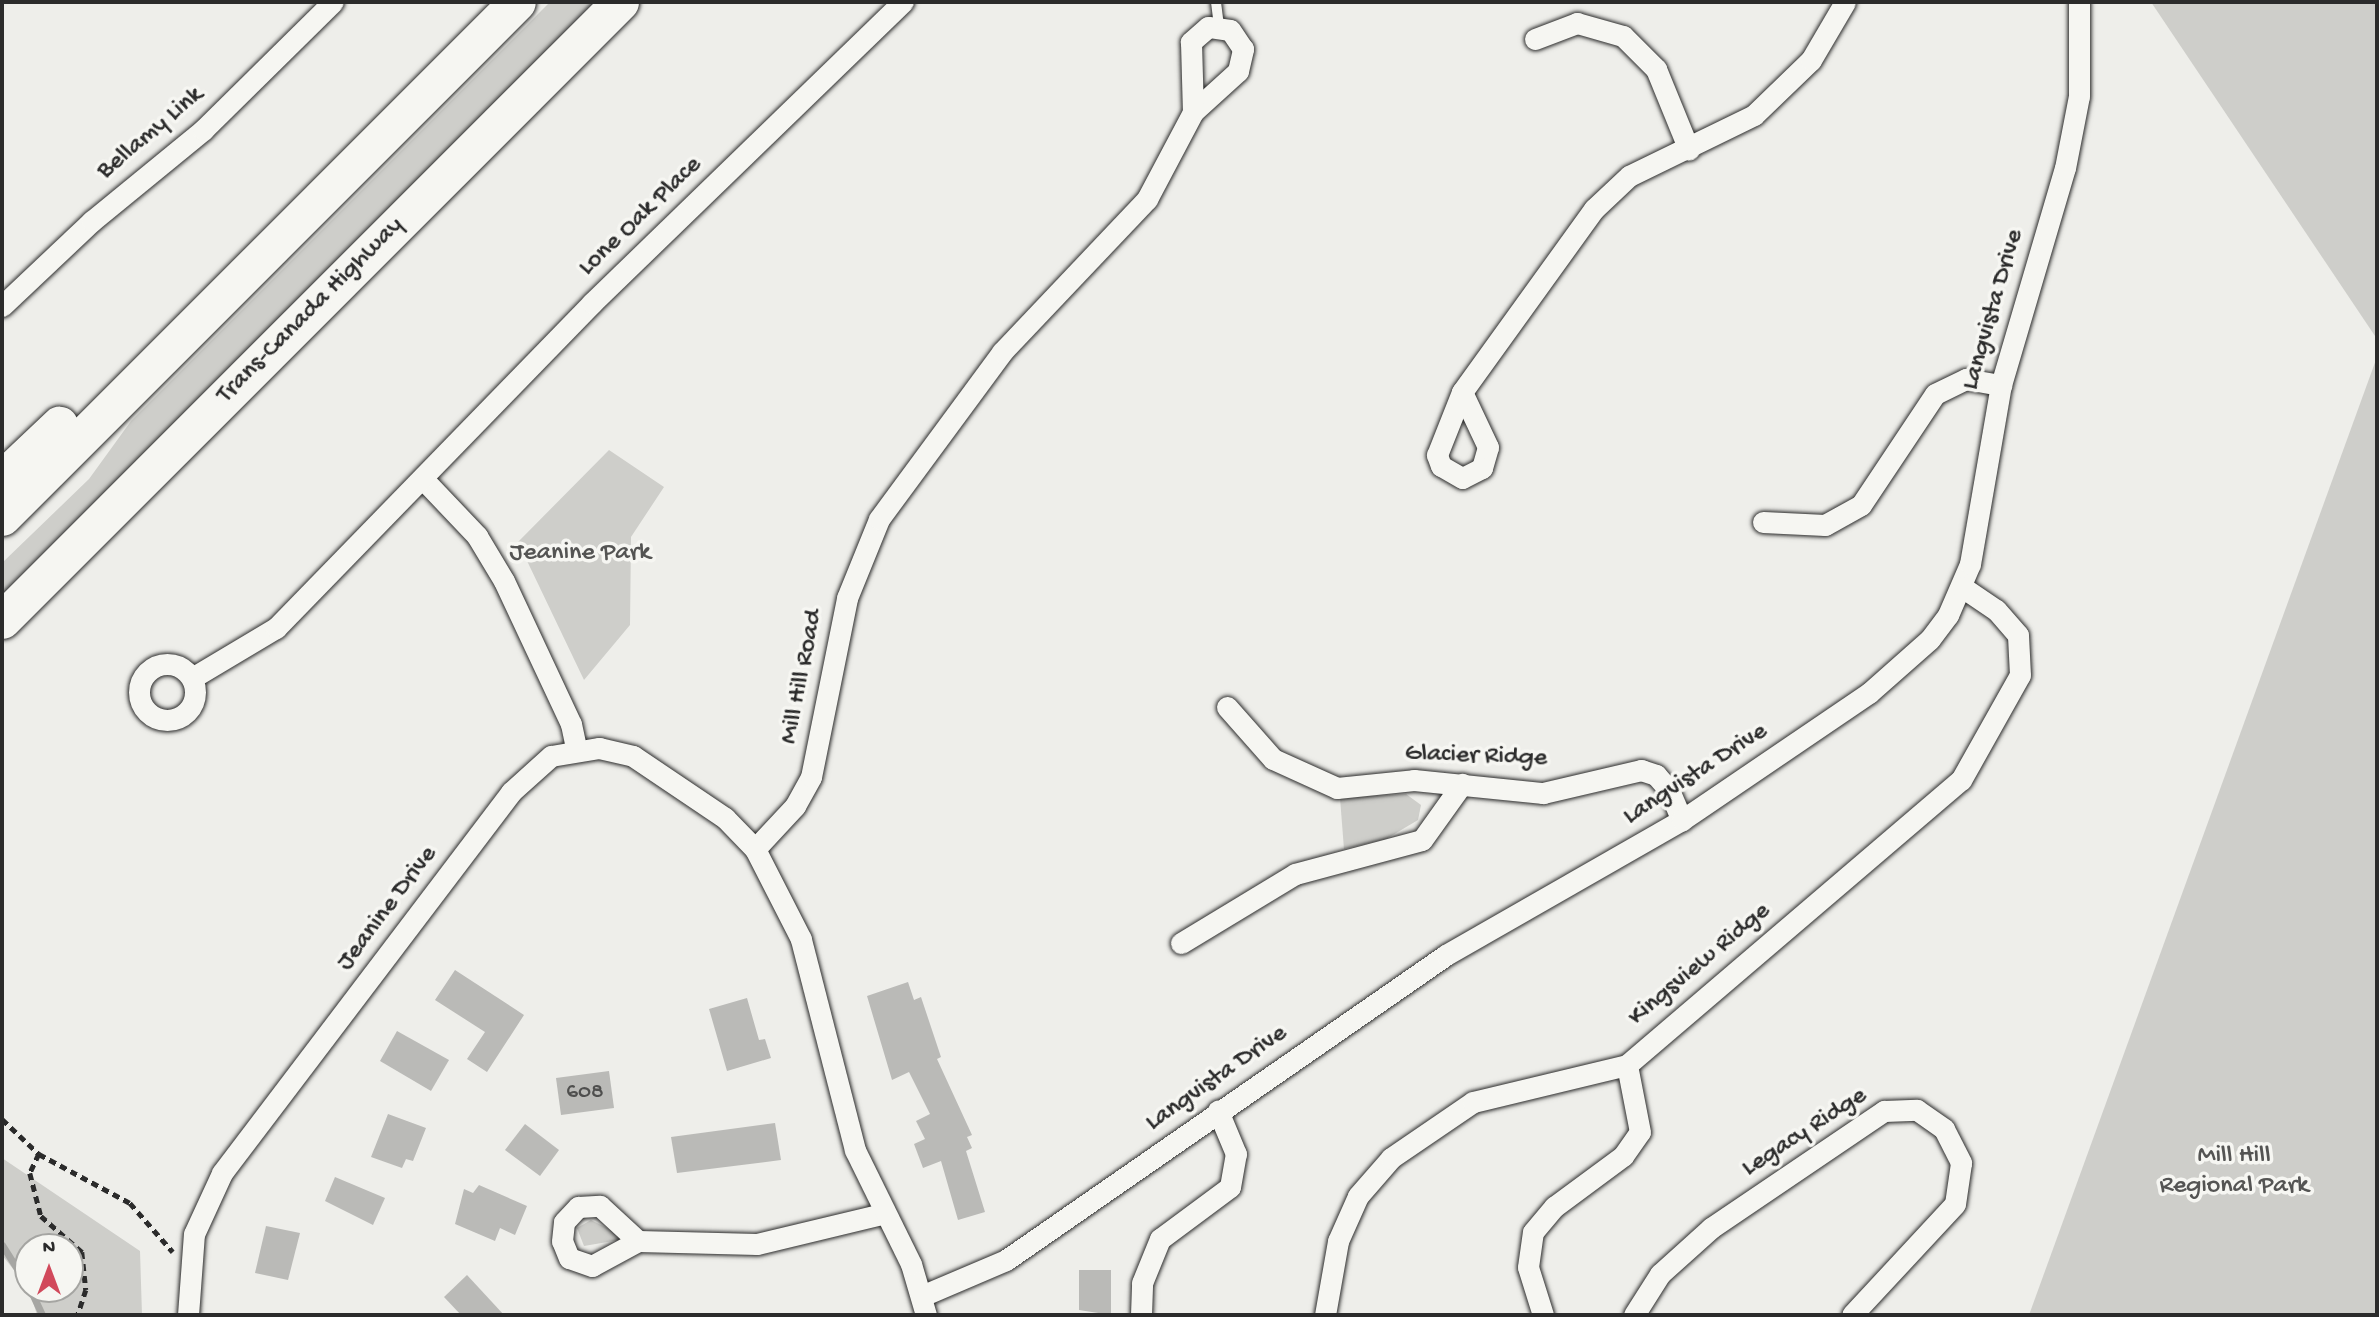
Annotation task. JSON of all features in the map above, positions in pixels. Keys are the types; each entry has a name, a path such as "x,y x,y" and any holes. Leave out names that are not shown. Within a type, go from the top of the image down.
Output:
{"highway":[{"path":"2,517 517,2"},
{"name":"Trans-Canada Highway","path":"2,620 620,2"},
{"path":"2,479 167,323 308,210"}],"street":[{"name":"Bellamy Link","path":"2,306 92,221 203,130 333,2"},
{"name":"Lone Oak Place","path":"192,678 276,628 592,303 904,2"},
{"path":"1462,392 1594,209 1629,176 1689,150 1754,115 1787,87 1828,35 1844,2"},
{"name":"Langvista Drive","path":"925,1305 1006,1260 1446,955 1682,820 1903,667 1930,639 1962,587 1978,532 2001,385 2073,133 2079,2"},
{"path":"1535,39 1577,23 1623,36 1656,69 1689,150"},
{"name":"Mill Hill Road","path":"755,849 795,806 811,777 847,598 879,519 1002,352 1147,199 1192,112 1243,60 1238,38 1219,26 1208,27 1191,42 1192,112"},
{"path":"1763,522 1825,525 1861,505 1935,394 1966,379 2001,385"},
{"path":"423,479 477,536 504,581 571,724 576,748 633,756 725,818 755,849 801,939 837,1092 883,1214 925,1305"},
{"name":"Kingsview Ridge","path":"1325,1315 1338,1241 1358,1196 1391,1158 1474,1102 1627,1065 1961,780 2020,676 2018,635 1996,610 1962,587"},
{"name":"Glacier Ridge","path":"1227,707 1273,759 1337,788 1414,780 1543,793 1641,770 1656,775 1668,790 1682,820"},
{"name":"Jeanine Drive","path":"188,1315 189,1262 201,1213 222,1173 512,792 551,756 576,748"},
{"path":"1181,943 1295,874 1422,839 1462,784"},
{"path":"1543,1315 1528,1268 1533,1232 1554,1207 1623,1156 1640,1132 1627,1065"},
{"name":"Legacy Ridge","path":"1634,1315 1660,1274 1711,1228 1884,1111 1917,1110 1944,1129 1961,1163 1955,1204 1852,1315"},
{"path":"1141,1315 1142,1283 1160,1239 1230,1187 1236,1154 1218,1111"},
{"path":"638,1241 757,1244 883,1214"}],"lane":[{"path":"1216,2 1219,26"}],"path":[{"path":"2,1119 39,1154 130,1203 164,1247 189,1262"},
{"path":"39,1154 30,1173 41,1216 82,1252 86,1290 78,1315"}],"green space":[{"path":"550,2 595,2 2,595 2,563 89,479 131,421"},
{"path":"2151,2 2377,2 2377,339"},
{"name":"Mill Hill Regional Park","path":"2377,357 2377,1315 2029,1315"},
{"name":"Jeanine Park","path":"609,450 664,487 631,537 630,625 584,680 518,542"},
{"path":"1406,794 1421,805 1418,820 1386,839 1344,849 1340,798"},
{"path":"2,1158 140,1251 142,1315 37,1315 33,1303 84,1303 84,1233 14,1233 14,1270 2,1255"},
{"path":"591,1220 619,1234 619,1240 584,1246 577,1228"}],"building":[{"path":"455,970 524,1015 487,1072 467,1059 485,1032 435,1000"},
{"path":"908,982 914,1000 921,997 941,1057 937,1059 972,1135 967,1137 972,1148 966,1151 985,1212 958,1220 941,1161 923,1168 914,1144 925,1139 916,1121 930,1114 909,1072 892,1080 867,996"},
{"path":"747,998 759,1040 765,1039 771,1058 727,1071 709,1009"},
{"path":"397,1031 449,1060 431,1091 380,1061"},
{"path":"609,1071 614,1108 561,1115 556,1078"},
{"path":"388,1114 426,1128 413,1161 406,1159 402,1168 371,1157"},
{"path":"775,1123 781,1160 677,1173 671,1137"},
{"path":"525,1124 559,1150 540,1176 505,1150"},
{"path":"335,1177 385,1198 373,1225 325,1201"},
{"path":"479,1185 527,1206 515,1235 500,1228 495,1241 455,1224 464,1189 473,1193"},
{"path":"266,1226 300,1233 288,1280 255,1273"},
{"path":"1079,1270 1111,1270 1111,1315 1079,1310"},
{"path":"467,1275 504,1315 461,1315 444,1297"}],"waterway":[{"path":"2,1245 14,1264"},
{"path":"36,1303 42,1315"}]}
